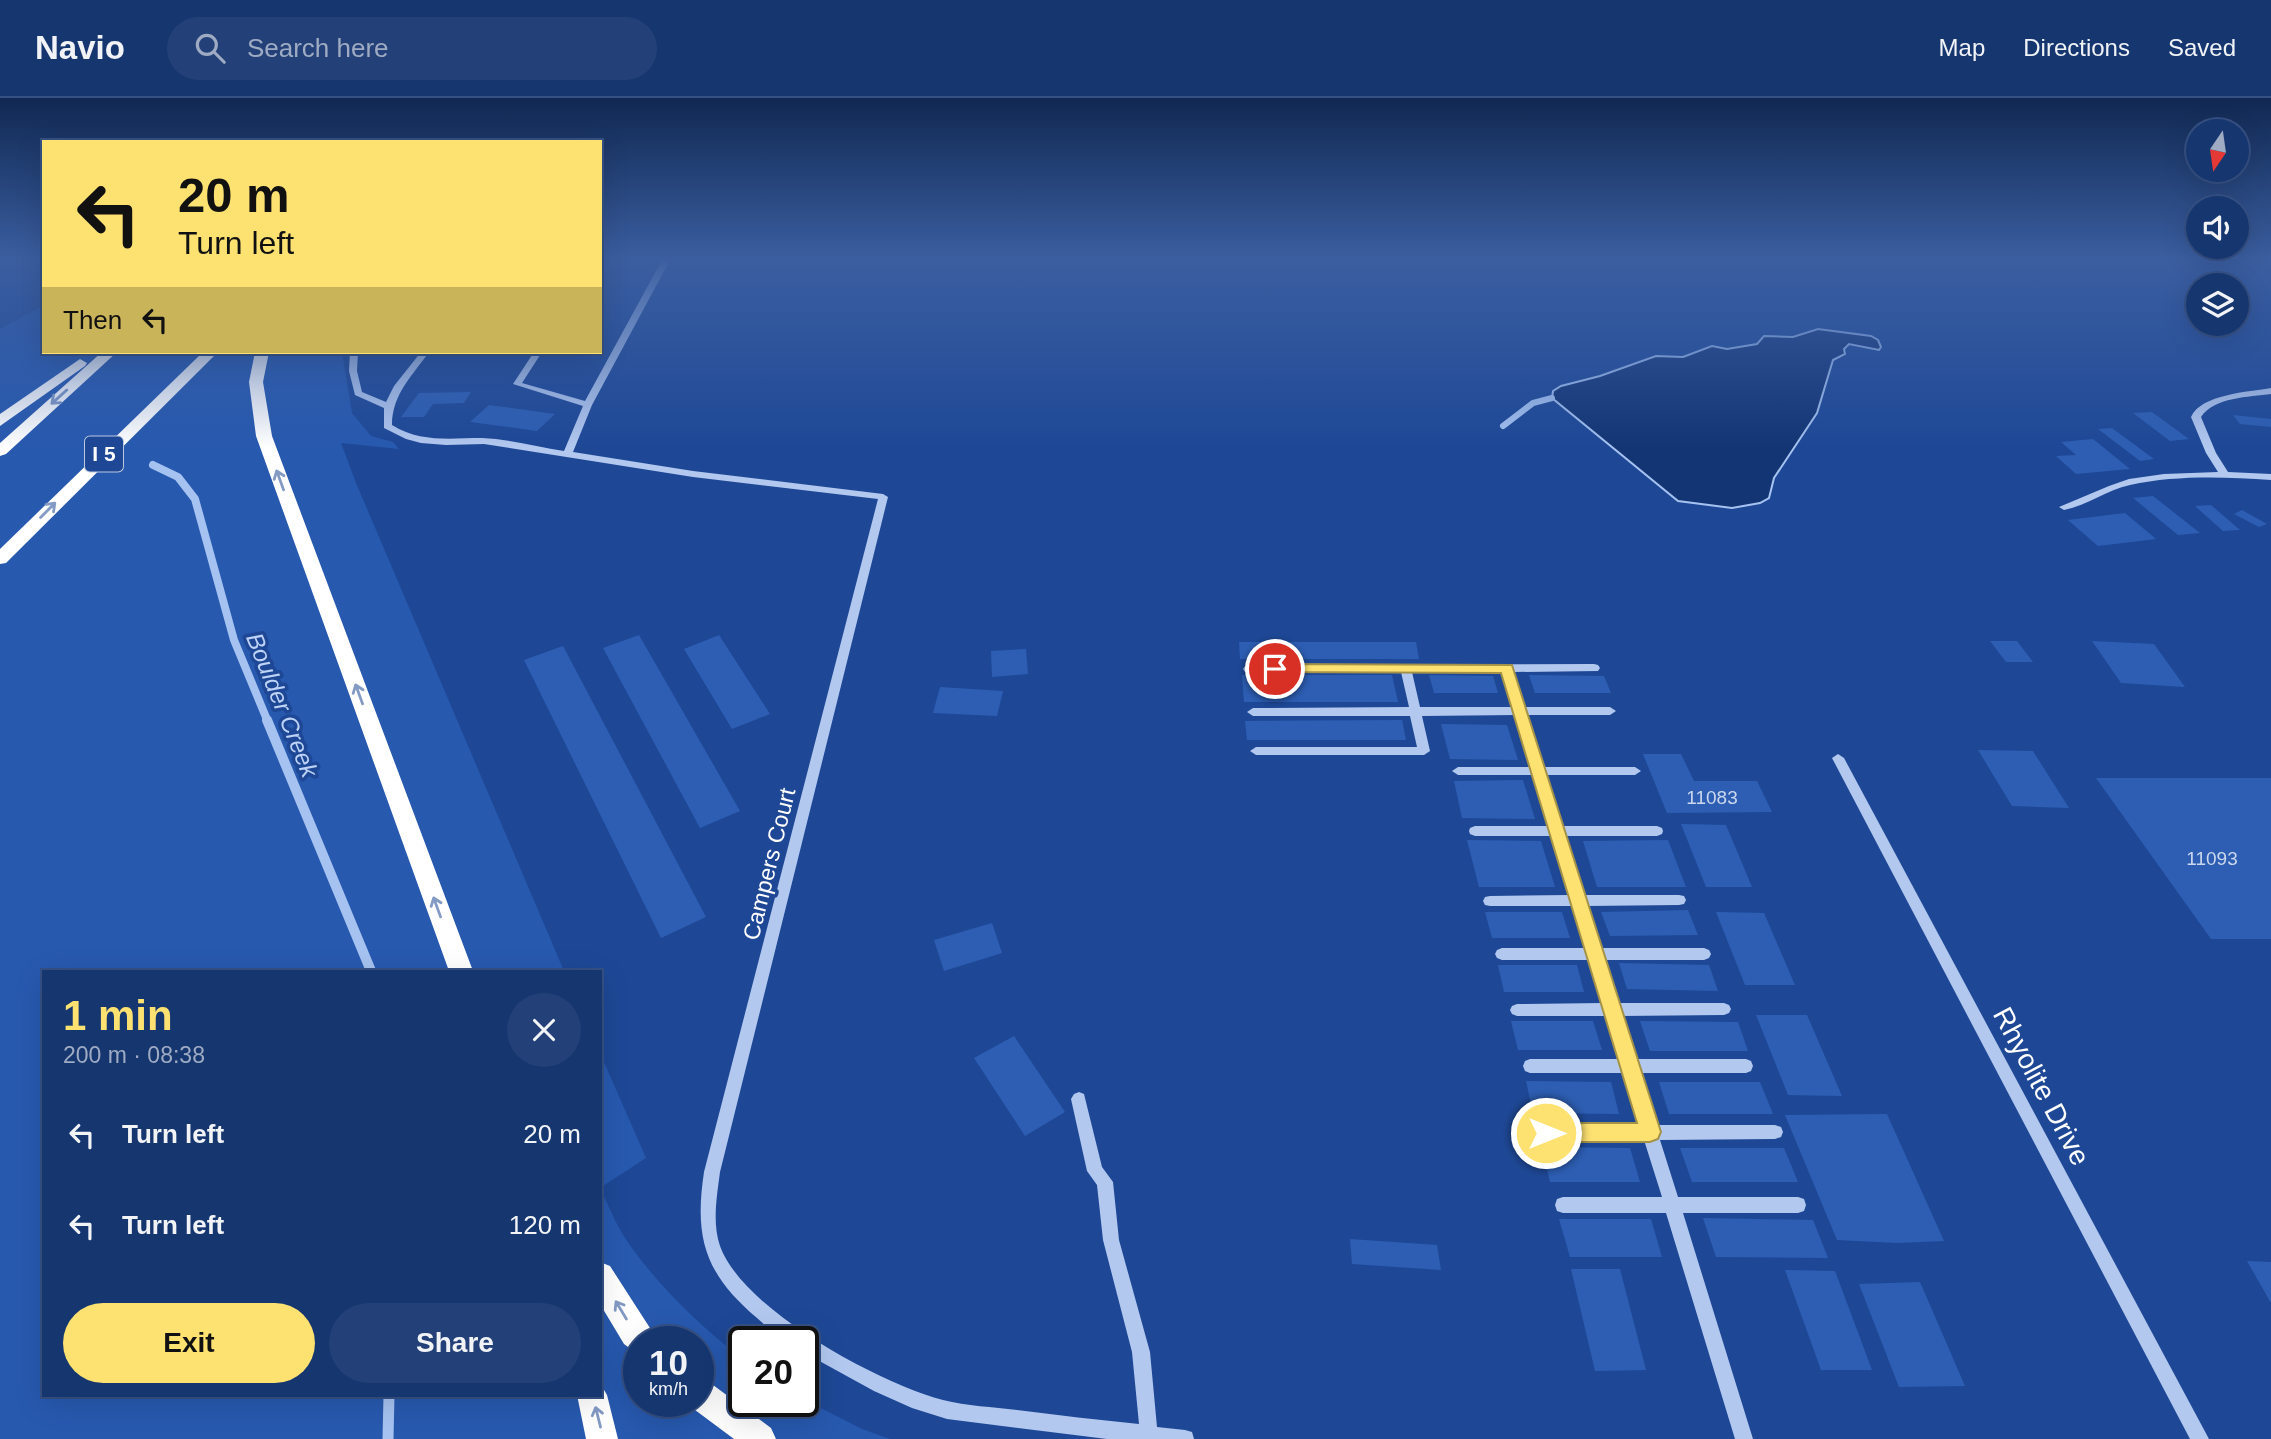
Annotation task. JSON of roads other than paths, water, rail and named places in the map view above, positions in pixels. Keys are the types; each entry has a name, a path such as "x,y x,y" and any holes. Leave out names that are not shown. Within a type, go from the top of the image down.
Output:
{"highway":[{"path":"0,421 93,354"},
{"path":"0,451 108,354"},
{"name":"I 5","path":"0,559 209,354"},
{"path":"262,354 256,382 264,436 461,970"},
{"path":"602,1279 631,1326"},
{"path":"592,1397 603,1439"},
{"path":"714,1405 760,1439"}],"street":[{"path":"424,354 388,406 387,426 415,439 451,443 484,441 568,453 588,405 632,323"},
{"path":"354,354 353,371 358,393 388,406"},
{"path":"537,354 517,384 588,405"},
{"path":"2224,474 2211,453 2196,417 2198,412 2219,400 2271,391"},
{"name":"Campers Court","path":"568,453 693,474 883,497 712,1172 708,1207 711,1243"},
{"path":"2064,507 2082,505 2103,491 2128,482 2224,474 2271,477"},
{"path":"1256,751 1424,751 1406,668"},
{"path":"1507,668 1744,1439"},
{"path":"1249,669 1594,668"},
{"path":"1253,712 1610,711"},
{"name":"Rhyolite Drive","path":"1838,758 2200,1439"},
{"path":"1458,771 1635,771"},
{"path":"1475,831 1657,831"},
{"path":"1490,901 1679,900"},
{"path":"1502,954 1704,954"},
{"path":"1517,1010 1724,1009"},
{"path":"1530,1066 1746,1066"},
{"path":"1079,1099 1095,1171 1105,1182 1111,1240 1141,1352 1149,1436"},
{"path":"1546,1133 1775,1132"},
{"path":"1563,1205 1798,1205"},
{"path":"711,1243 715,1255 734,1285 776,1323 848,1369 939,1408 1185,1439"}],"waterway":[{"path":"1503,426 1533,403 1552,398"},
{"name":"Boulder Creek","path":"153,465 178,477 195,499 234,640 268,722"},
{"name":"Boulder Creek","path":"267,720 371,970"},
{"name":"Boulder Creek","path":"388,1439 389,1397"}]}
